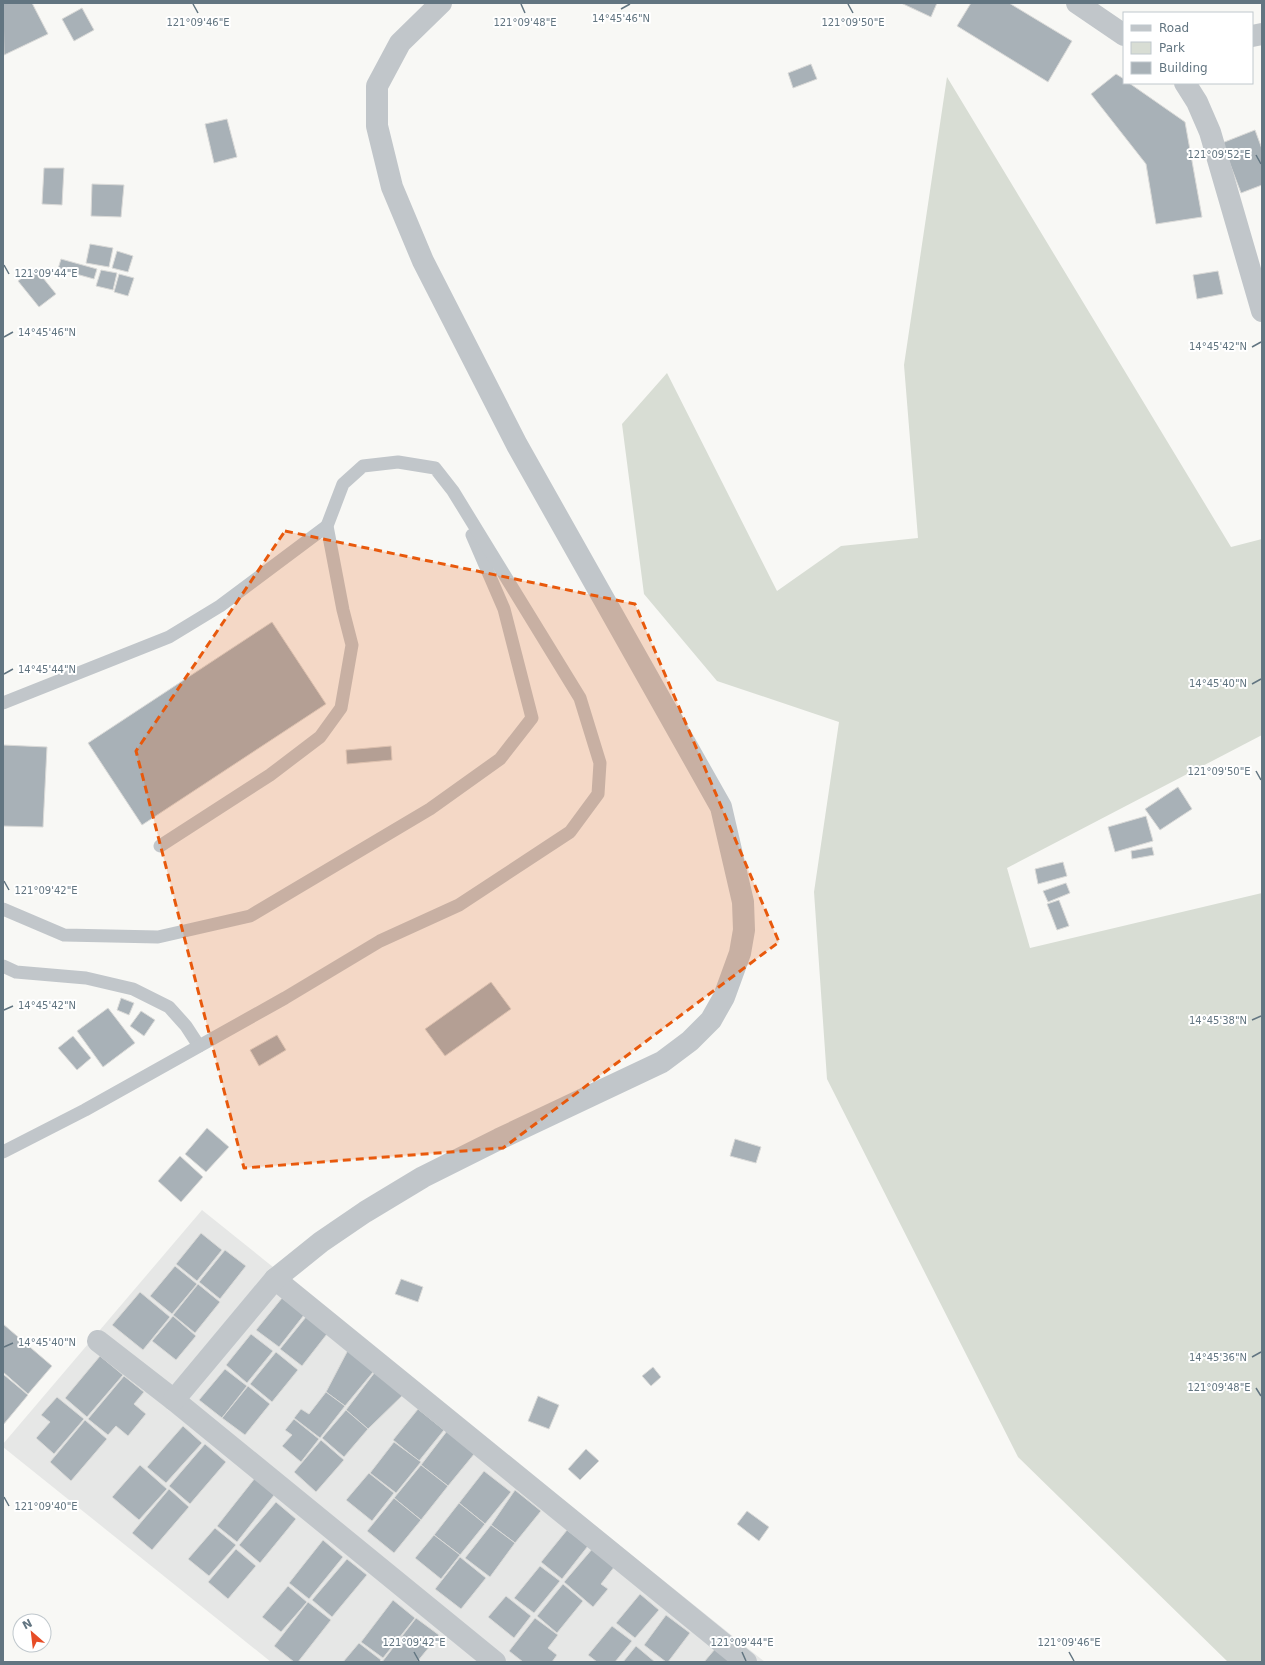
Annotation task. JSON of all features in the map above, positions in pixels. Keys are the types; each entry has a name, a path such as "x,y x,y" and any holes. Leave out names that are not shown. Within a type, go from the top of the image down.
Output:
{"street":[{"path":"174,1400 276,1279 320,1242 365,1212 423,1177 499,1139 662,1062 690,1041 711,1020 724,997 740,953 743,902 721,808 517,445 423,261 392,187 377,126 377,86 400,43 441,3"},
{"path":"1077,3 1123,34"},
{"path":"1186,84 1197,102 1210,132 1262,311"},
{"path":"276,1279 746,1662"},
{"path":"98,1341 174,1400 495,1662"}],"lane":[{"path":"3,1152 85,1110 285,998 380,941 459,905 570,832 598,794 600,763 580,698 453,491 434,468 398,462 363,466 343,484 327,526 343,610 352,645 341,708 320,737 270,776 160,846"},
{"path":"3,909 64,936 158,937 250,916 430,809 500,759 532,718 504,609 453,491"},
{"path":"3,704 168,637 220,606 327,526"},
{"path":"3,966 16,972 86,978 133,988 169,1007 186,1026 199,1046"}],"highlighted area":[{"path":"285,531 635,604 779,942 503,1148 244,1168 136,751"}],"shaded area":[{"path":"202,1210 765,1662 271,1662 3,1447 3,1444"}],"green space":[{"path":"947,77 1231,547 1262,539 1262,735 1007,868 1030,948 1262,893 1262,1662 1228,1662 1018,1457 827,1079 814,892 839,722 717,681 644,594 622,424 667,373 777,591 841,546 918,538 904,365"}],"building":[{"path":"3,3 32,3 48,34 4,55"},
{"path":"901,3 937,3 931,17"},
{"path":"971,3 1009,3 1072,41 1048,82 957,26"},
{"path":"82,8 94,30 74,41 62,19"},
{"path":"811,64 817,79 793,88 788,73"},
{"path":"1116,74 1123,78 1123,84 1130,84 1185,122 1202,217 1156,224 1146,164 1091,94"},
{"path":"227,119 237,157 214,163 205,124"},
{"path":"1255,130 1262,149 1262,185 1241,193 1222,143"},
{"path":"44,168 64,168 62,205 42,204"},
{"path":"92,184 124,185 121,217 91,216"},
{"path":"90,244 113,248 109,267 86,263"},
{"path":"117,251 133,256 128,272 112,268"},
{"path":"61,259 97,269 94,279 58,269"},
{"path":"35,268 56,294 39,307 18,281"},
{"path":"101,270 117,273 113,290 96,286"},
{"path":"1218,271 1223,294 1197,299 1193,275"},
{"path":"119,274 134,278 128,296 114,292"},
{"path":"272,622 326,704 142,825 88,743"},
{"path":"3,745 47,747 43,827 3,826"},
{"path":"391,746 392,760 347,764 346,750"},
{"path":"1178,787 1192,809 1160,830 1145,809"},
{"path":"1146,816 1153,841 1115,852 1108,827"},
{"path":"1152,847 1154,855 1132,859 1131,851"},
{"path":"1063,862 1067,876 1038,884 1035,869"},
{"path":"1066,883 1070,893 1048,902 1043,891"},
{"path":"1059,900 1069,926 1057,930 1047,904"},
{"path":"491,982 511,1009 445,1056 425,1029"},
{"path":"121,998 134,1003 129,1015 117,1010"},
{"path":"108,1008 135,1043 103,1067 77,1031"},
{"path":"141,1011 155,1020 144,1036 130,1026"},
{"path":"277,1035 286,1050 259,1066 250,1050"},
{"path":"73,1036 91,1058 77,1070 58,1048"},
{"path":"207,1128 229,1147 206,1172 185,1154"},
{"path":"735,1139 761,1147 756,1163 730,1156"},
{"path":"180,1156 203,1177 181,1202 158,1181"},
{"path":"201,1233 222,1250 197,1281 176,1264"},
{"path":"225,1250 246,1266 220,1299 199,1282"},
{"path":"175,1266 197,1284 172,1314 150,1296"},
{"path":"401,1279 423,1287 418,1302 395,1294"},
{"path":"198,1284 220,1302 195,1333 173,1315"},
{"path":"140,1292 170,1317 143,1350 112,1325"},
{"path":"282,1298 304,1315 279,1347 256,1330"},
{"path":"173,1316 196,1336 176,1360 152,1341"},
{"path":"306,1317 327,1334 302,1366 280,1349"},
{"path":"3,1324 52,1366 28,1394 3,1372"},
{"path":"251,1334 273,1351 247,1383 226,1365"},
{"path":"348,1350 374,1371 345,1406 326,1392"},
{"path":"276,1352 298,1370 272,1402 250,1384"},
{"path":"100,1356 123,1375 87,1417 65,1398"},
{"path":"653,1367 661,1377 651,1386 642,1376"},
{"path":"378,1368 407,1391 368,1429 346,1410"},
{"path":"225,1369 247,1386 222,1418 199,1400"},
{"path":"3,1374 28,1395 3,1425"},
{"path":"124,1376 144,1392 134,1404 146,1414 128,1436 116,1426 108,1435 88,1419"},
{"path":"248,1386 270,1404 245,1435 222,1418"},
{"path":"326,1392 345,1406 320,1438 294,1418 301,1409 309,1414"},
{"path":"538,1396 559,1405 549,1429 528,1421"},
{"path":"57,1397 84,1419 54,1454 36,1438 50,1422 41,1415"},
{"path":"418,1409 444,1430 419,1461 393,1440"},
{"path":"346,1410 368,1429 344,1457 322,1438"},
{"path":"294,1419 319,1439 301,1462 282,1446 292,1435 285,1430"},
{"path":"85,1420 107,1439 71,1481 50,1462"},
{"path":"183,1426 202,1443 166,1483 147,1467"},
{"path":"447,1431 475,1453 448,1486 421,1465"},
{"path":"321,1440 344,1460 316,1492 294,1472"},
{"path":"394,1442 421,1462 396,1493 370,1473"},
{"path":"205,1444 226,1462 190,1504 169,1486"},
{"path":"586,1449 599,1461 580,1480 568,1469"},
{"path":"140,1465 167,1489 139,1520 112,1497"},
{"path":"421,1465 448,1486 421,1520 394,1498"},
{"path":"484,1471 511,1492 485,1524 459,1503"},
{"path":"369,1473 394,1493 372,1521 346,1500"},
{"path":"255,1478 275,1494 237,1542 217,1526"},
{"path":"169,1489 189,1507 152,1550 132,1533"},
{"path":"515,1490 541,1511 515,1543 491,1525"},
{"path":"394,1498 421,1520 394,1553 367,1531"},
{"path":"276,1502 296,1519 260,1563 239,1545"},
{"path":"459,1503 485,1524 460,1555 434,1535"},
{"path":"747,1511 769,1527 759,1541 737,1524"},
{"path":"491,1525 515,1543 490,1577 465,1558"},
{"path":"215,1528 236,1545 209,1576 188,1559"},
{"path":"567,1530 588,1546 562,1579 541,1562"},
{"path":"434,1535 460,1555 441,1579 415,1558"},
{"path":"323,1540 343,1557 309,1599 289,1583"},
{"path":"593,1548 615,1566 601,1584 608,1589 593,1607 564,1582"},
{"path":"236,1549 256,1566 228,1599 208,1582"},
{"path":"460,1557 486,1578 461,1609 435,1589"},
{"path":"347,1559 367,1575 332,1617 312,1600"},
{"path":"540,1566 560,1581 534,1613 514,1598"},
{"path":"563,1584 583,1601 557,1633 537,1616"},
{"path":"288,1586 307,1602 281,1632 262,1617"},
{"path":"640,1594 659,1610 635,1638 616,1623"},
{"path":"506,1596 531,1616 514,1638 488,1617"},
{"path":"393,1600 415,1618 383,1658 361,1642"},
{"path":"308,1602 331,1620 298,1662 294,1662 274,1646"},
{"path":"666,1615 690,1633 668,1662 644,1645"},
{"path":"416,1618 439,1635 417,1662 382,1662"},
{"path":"535,1618 558,1635 548,1648 557,1655 552,1662 523,1662 509,1651"},
{"path":"612,1626 632,1641 615,1662 597,1662 588,1655"},
{"path":"359,1643 381,1660 379,1662 343,1662"},
{"path":"636,1646 655,1662 623,1662"},
{"path":"715,1649 731,1662 704,1662"}]}
